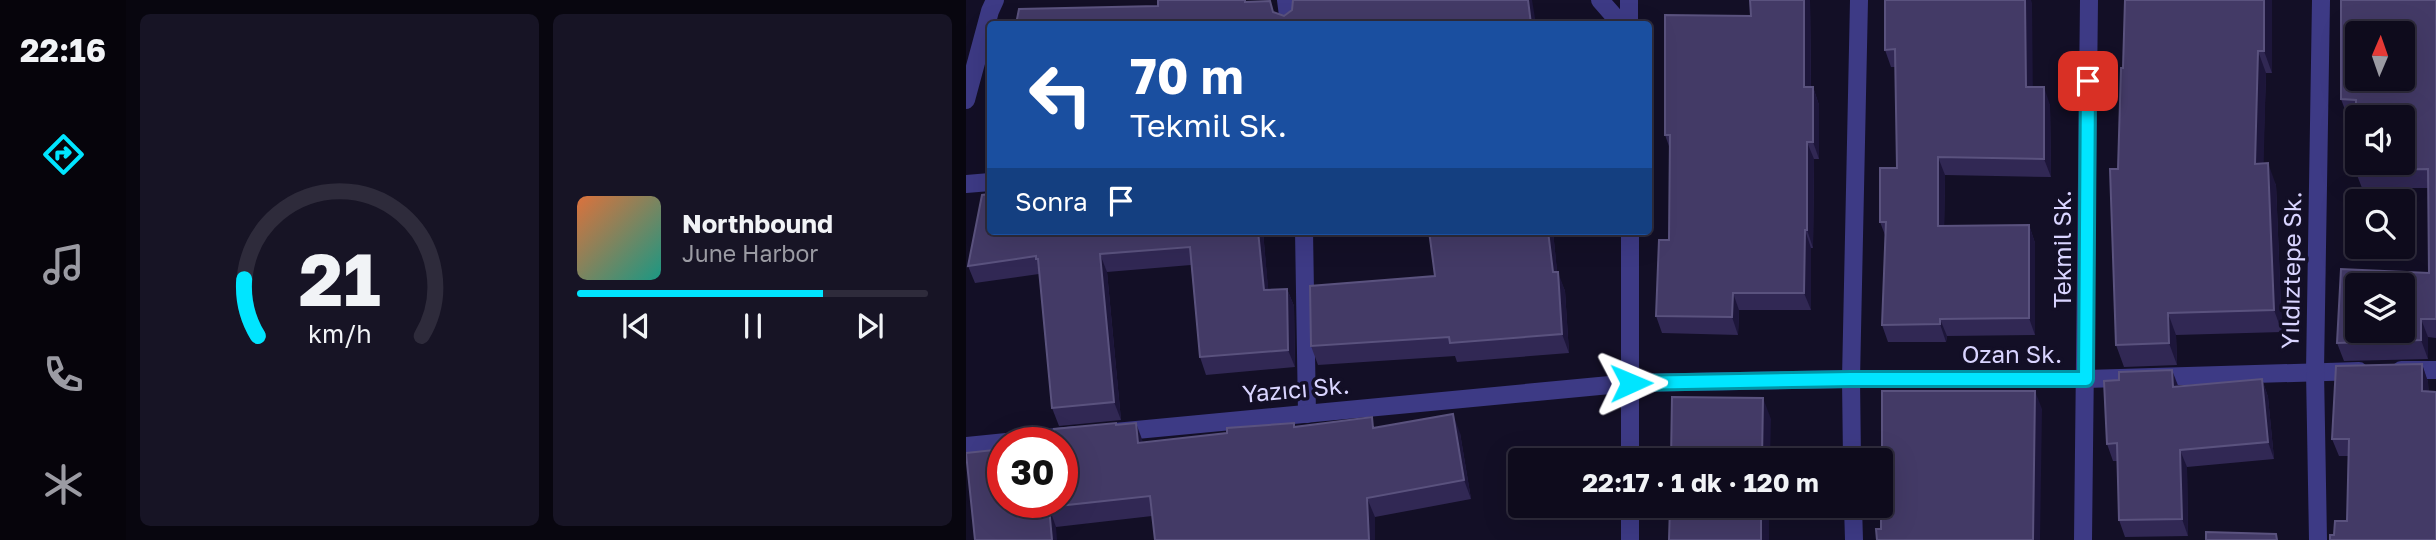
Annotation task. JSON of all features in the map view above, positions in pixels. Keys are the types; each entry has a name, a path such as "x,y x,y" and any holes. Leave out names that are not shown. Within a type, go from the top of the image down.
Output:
{"street":[{"path":"987,21 995,0"},
{"path":"1286,0 1289,21"},
{"path":"1600,0 1618,21"},
{"path":"1629,0 1629,21"},
{"path":"1853,448 1851,379 1859,0"},
{"name":"Tekmil Sk.","path":"2083,540 2089,0"},
{"name":"Yıldıztepe Sk.","path":"2318,540 2315,371 2321,0"},
{"path":"966,100 987,22"},
{"path":"966,184 987,182"},
{"path":"1304,235 1307,414"},
{"path":"1630,235 1630,448"},
{"name":"Ozan Sk.","path":"1631,383 2086,379 2315,371 2436,370"},
{"name":"Yazıcı Sk.","path":"966,446 1631,383"},
{"path":"1630,518 1630,540"},
{"path":"1853,518 1854,540"}],"building":[{"path":"1158,0 1270,1 1273,12 1284,16 1292,10 1293,0 1528,0 1531,21 1017,21 1019,9 1158,6"},
{"path":"1750,0 1804,0 1804,87 1813,87 1813,142 1807,142 1804,293 1733,293 1732,317 1656,316 1659,240 1669,240 1670,135 1665,135 1665,15 1751,16"},
{"path":"1885,0 2025,0 2026,87 2044,87 2044,159 1938,157 1938,226 2029,225 2029,318 1940,319 1940,324 1882,325 1886,222 1880,222 1880,168 1897,168 1895,49 1885,50"},
{"path":"2125,0 2264,0 2264,51 2258,51 2255,164 2268,163 2274,310 2168,313 2169,343 2116,345 2110,169 2118,169"},
{"path":"2341,0 2436,0 2436,319 2421,319 2421,340 2415,340 2415,273 2345,273 2345,343 2337,343 2341,269 2429,273 2428,169 2415,169 2415,105 2356,105 2356,100 2341,99"},
{"path":"987,194 987,235 1258,235 1264,290 1287,289 1288,350 1200,357 1190,247 1100,254 1114,402 1052,408 1038,259 1036,256 968,266 982,195"},
{"path":"1430,235 1548,235 1553,272 1558,272 1562,334 1450,343 1449,337 1311,346 1310,286 1435,276"},
{"path":"2422,364 2422,391 2436,392 2436,540 2330,540 2330,535 2334,535 2335,521 2347,521 2349,439 2332,439 2336,366"},
{"path":"2172,370 2173,387 2262,379 2268,442 2180,450 2182,519 2119,520 2117,443 2107,444 2104,381 2119,380 2119,372"},
{"path":"1882,391 2035,391 2033,540 1877,540 1876,529 1881,529 1881,518 1893,518 1893,448 1882,448"},
{"path":"1672,397 1763,398 1762,448 1671,448"},
{"path":"1453,414 1464,480 1367,498 1369,540 1155,540 1150,496 1078,504 1078,427 1075,427 1136,423 1138,443 1227,433 1227,428 1294,423 1294,427 1372,417 1373,428"},
{"path":"987,451 987,518 1050,518 1052,540 975,540 966,453"},
{"path":"1670,518 1761,518 1761,540 1669,540"},
{"path":"2206,532 2276,534 2277,540 2206,540"}],"route":[{"path":"1631,383 2086,379 2088,81"}]}
